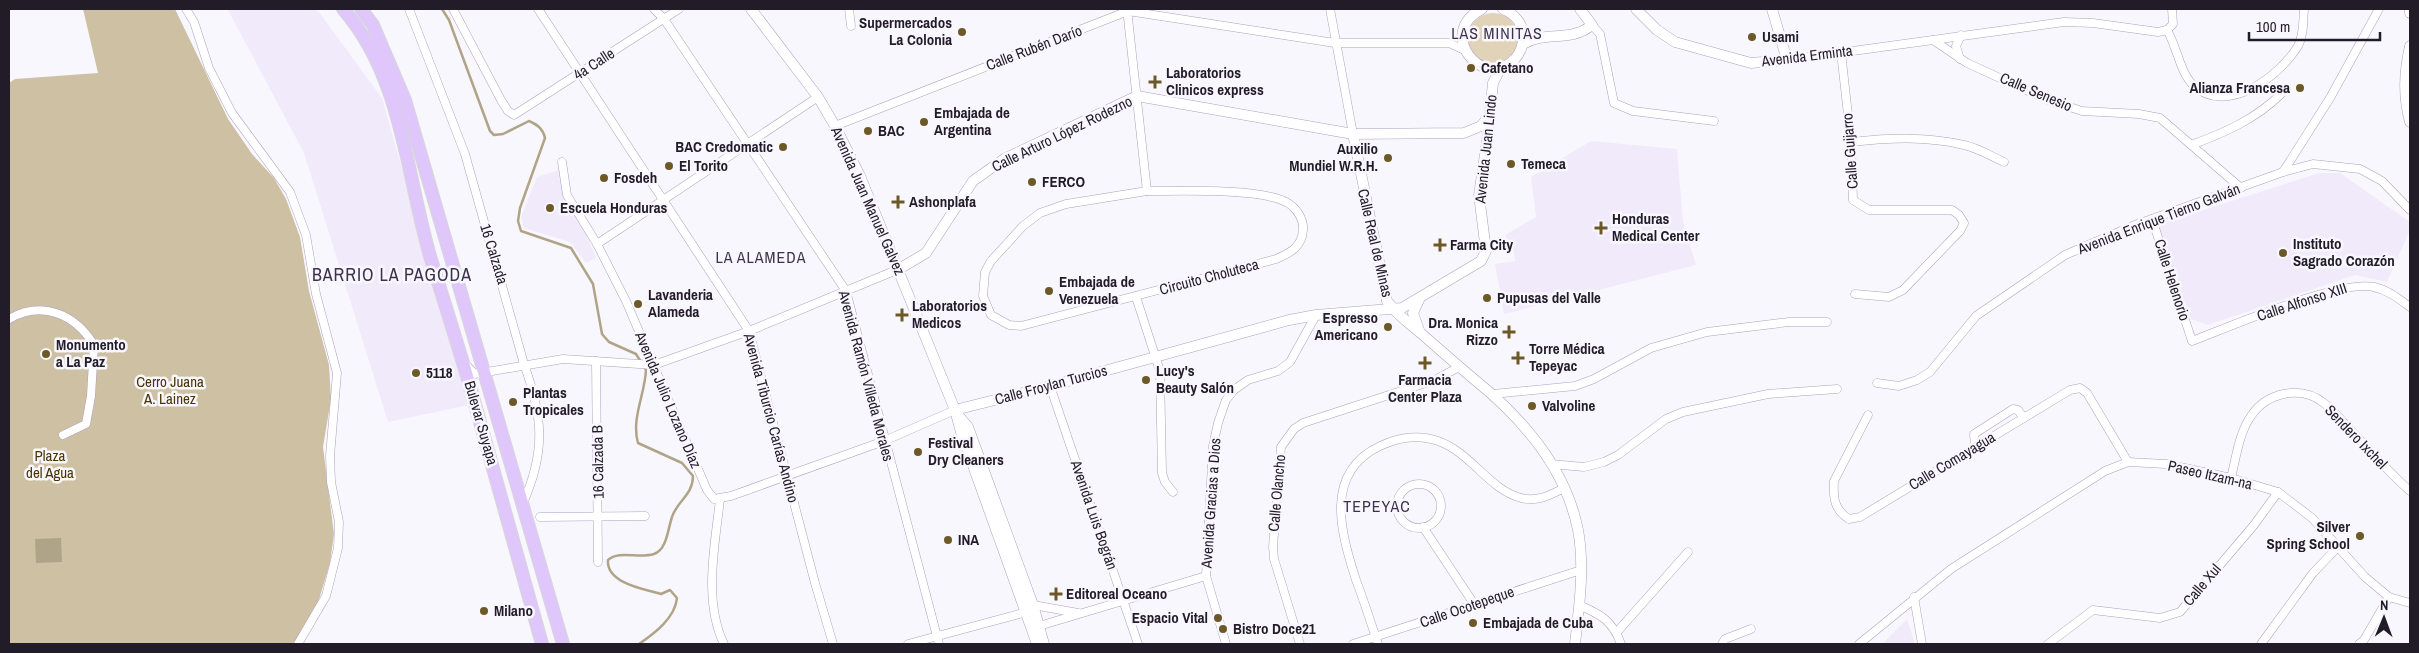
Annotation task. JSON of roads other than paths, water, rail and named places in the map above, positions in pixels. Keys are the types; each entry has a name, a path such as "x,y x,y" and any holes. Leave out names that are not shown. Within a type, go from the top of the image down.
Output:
{"main road":[{"name":"Bulevar Suyapa","path":"343,9 359,27 388,91 430,254 463,361 542,644"},
{"name":"Bulevar Suyapa","path":"361,9 373,25 405,100 563,644"}],"street":[{"path":"186,9 194,22 209,68 232,113 290,192 306,235 316,294 337,373 330,456 331,482 339,522 338,548 326,596 298,644"},
{"name":"16 Calzada","path":"409,9 466,154 524,364 536,396 539,444 536,467 522,505"},
{"name":"4a Calle","path":"453,9 508,111 514,115 679,9"},
{"name":"Avenida Tiburcio Carías Andino","path":"538,9 749,331 833,644"},
{"name":"Avenida Ramón Villeda Morales","path":"654,9 664,19 846,291 938,640"},
{"name":"Avenida Juan Manuel Galvez","path":"751,9 818,97 860,176 955,410 961,432 1030,608 1039,626 1044,644"},
{"path":"849,9 850,26"},
{"name":"Calle Real de Minas","path":"1330,9 1352,134 1384,295 1393,309 1493,394 1518,418 1551,464 1564,488 1578,531 1581,570 1576,644"},
{"path":"1147,191 1127,10 1335,43 1449,43 1457,40 1462,35 1468,19 1482,9"},
{"path":"1503,9 1514,15 1521,26 1529,32 1540,36"},
{"path":"1580,9 1600,34 1614,103 1633,111 1714,121"},
{"name":"Avenida Erminta","path":"1636,9 1657,30 1675,42 1751,63 1787,60 2064,22 2093,23 2146,32 2167,30"},
{"path":"1772,9 1787,60"},
{"path":"2172,9 2173,24 2167,30 2192,84 2204,93 2226,96 2259,84 2280,70 2298,46 2302,35 2304,9"},
{"path":"2282,172 2330,98 2379,9"},
{"name":"Calle Rubén Darío","path":"835,126 1127,10"},
{"path":"1449,43 1464,50 1473,61 1485,67 1501,67 1515,58 1523,44 1540,36 1582,33 1592,25"},
{"path":"1521,26 1523,44"},
{"path":"1462,35 1464,50"},
{"path":"1960,58 1956,46 1962,35"},
{"name":"Calle Senesio","path":"1933,40 1960,58 2048,100 2082,111 2155,116 2167,123 2241,188"},
{"path":"2410,46 2404,80 2405,102 2410,122"},
{"name":"Calle Guijarro","path":"1841,52 1851,142 1853,200 1869,210 1952,210 1960,215 1964,223 1960,231 1903,290 1889,297 1855,294"},
{"name":"Avenida Juan Lindo","path":"1485,67 1493,83"},
{"name":"Avenida Juan Lindo","path":"1393,309 1407,306 1419,300 1484,258 1486,251 1478,195 1493,83 1501,67"},
{"path":"2190,145 2226,131 2253,117 2267,108 2282,94"},
{"name":"Calle Arturo López Rodezno","path":"484,374 524,364 563,360 646,364 749,331 899,269 926,253 973,181 984,172 1004,159 1137,96 1352,134 1464,133 1481,126 1490,114"},
{"path":"598,244 818,97"},
{"path":"1464,133 1479,136 1485,153"},
{"path":"1851,142 1890,138 1922,138 1966,145 2004,162"},
{"name":"Avenida Julio Lozano Díaz","path":"562,162 567,195 598,244 626,301 646,364 707,490 714,499 720,499"},
{"name":"Avenida Enrique Tierno Galván","path":"1877,383 1899,386 1917,380 1930,372 1976,316 2065,255 2152,219 2282,172 2313,164 2360,169 2382,181 2410,210"},
{"name":"Circuito Choluteca","path":"1147,191 1223,192 1268,196 1286,202 1296,210 1303,230 1301,240 1291,253 1224,274 1136,297 1021,326 1009,325 990,315 983,296 982,284 984,272 991,261 1022,226 1040,213 1075,202 1147,191"},
{"name":"Calle Helenorio","path":"2152,219 2192,341"},
{"name":"Calle Alfonso XIII","path":"2192,341 2261,315 2353,285 2373,286 2388,291 2410,307"},
{"path":"1136,297 1160,371 1162,473 1165,482 1173,492"},
{"path":"1419,300 1414,305 1413,313 1420,333"},
{"name":"Calle Froylan Turcios","path":"720,499 884,441 955,410 1050,386 1289,320 1316,315 1393,309"},
{"path":"9,319 19,313 36,310 51,311 76,323 94,345 91,396 86,424 63,435"},
{"name":"Avenida Gracias a Dios","path":"1226,644 1206,576 1214,446 1226,400 1234,390 1248,380 1278,371 1290,362 1316,315"},
{"path":"1493,394 1575,386 1594,379 1651,348 1708,332 1789,322 1827,322"},
{"path":"463,361 470,371 475,374 484,374"},
{"name":"16 Calzada B","path":"596,361 598,562"},
{"name":"Calle Olancho","path":"1300,644 1281,586 1273,547 1279,458 1286,437 1303,423 1435,380 1459,367"},
{"path":"472,393 477,379 484,374"},
{"name":"Avenida Luis Bográn","path":"1050,386 1138,644"},
{"name":"Calle Comayagua","path":"1868,415 1834,481 1833,493 1836,505 1840,514 1849,519 1860,516 2070,390 2080,388 2087,393 2128,462"},
{"path":"1551,464 1584,467 1604,462 1618,455 1666,419 1683,412 1768,394 1837,389"},
{"name":"Sendero Ixchel","path":"2231,478 2250,417 2260,405 2273,396 2290,392 2309,394 2324,403 2392,475 2410,491"},
{"path":"1975,447 1974,434 2002,415 2014,409 2024,418"},
{"path":"1377,641 1345,546 1340,522 1340,506 1346,483 1356,464 1365,455 1400,438 1426,437 1464,454 1496,484 1522,498 1533,500 1544,498 1564,488"},
{"name":"Paseo Itzam-na","path":"1860,644 1951,568 2105,471 2128,462 2185,466 2278,492 2312,518 2365,578 2390,597 2410,604"},
{"path":"1423,528 1434,522 1438,516 1441,502 1438,495 1427,485 1412,484 1400,492 1396,506 1397,513 1406,524 1423,528 1474,604"},
{"name":"Calle Xul","path":"2048,644 2093,610 2160,618 2180,612 2254,525 2278,492"},
{"path":"720,499 713,569 713,608 716,625 724,644"},
{"path":"540,517 645,516"},
{"path":"2260,644 2313,573 2338,547"},
{"path":"1617,632 1688,552"},
{"name":"Calle Ocotepeque","path":"1353,644 1377,641 1474,604 1581,570"},
{"path":"1039,626 1082,614 1123,599 1206,576"},
{"path":"1914,597 1922,644"},
{"path":"2363,643 2390,597"},
{"path":"1579,605 1602,615 1617,632 1621,644"},
{"path":"908,644 938,640 1030,608 1082,614"},
{"name":"Avenida Juan Manuel Galvez","path":"1030,608 1037,644"},
{"path":"1722,644 1725,639 1751,629"}],"waterway":[{"path":"442,9 449,20 490,131 494,135 503,134 529,121 543,132 545,138 520,208 518,221 521,231 571,248 593,284 602,334 609,342 636,354 646,370 636,425 638,443 682,463 693,476 688,493 674,511 666,538 658,552 642,556 623,555 608,560 609,568 619,580 661,594 670,590 677,598 668,618 658,630 639,644"}],"place":[{"name":"Supermercados La Colonia","path":"962,32"},
{"name":"Usami","path":"1752,37"},
{"name":"Cafetano","path":"1471,68"},
{"name":"Laboratorios Clinicos express","path":"1155,82"},
{"name":"Alianza Francesa","path":"2300,88"},
{"name":"Embajada de Argentina","path":"924,122"},
{"name":"BAC","path":"868,131"},
{"name":"BAC Credomatic","path":"783,147"},
{"name":"Auxilio Mundiel W.R.H.","path":"1388,158"},
{"name":"Temeca","path":"1511,164"},
{"name":"El Torito","path":"669,166"},
{"name":"Fosdeh","path":"604,178"},
{"name":"FERCO","path":"1032,182"},
{"name":"Ashonplafa","path":"898,202"},
{"name":"Escuela Honduras","path":"550,208"},
{"name":"Honduras Medical Center","path":"1601,228"},
{"name":"Farma City","path":"1440,245"},
{"name":"Instituto Sagrado Corazón","path":"2283,253"},
{"name":"Embajada de Venezuela","path":"1049,291"},
{"name":"Pupusas del Valle","path":"1487,298"},
{"name":"Lavanderia Alameda","path":"638,304"},
{"name":"Laboratorios Medicos","path":"902,315"},
{"name":"Espresso Americano","path":"1388,327"},
{"name":"Dra. Monica Rizzo","path":"1509,332"},
{"name":"Monumento a La Paz","path":"46,354"},
{"name":"Torre Médica Tepeyac","path":"1518,358"},
{"name":"Farmacia Center Plaza","path":"1425,363"},
{"name":"5118","path":"416,373"},
{"name":"Lucy's Beauty Salón","path":"1146,380"},
{"name":"Plantas Tropicales","path":"513,402"},
{"name":"Valvoline","path":"1532,406"},
{"name":"Festival Dry Cleaners","path":"918,452"},
{"name":"Silver Spring School","path":"2360,536"},
{"name":"INA","path":"948,540"},
{"name":"Editoreal Oceano","path":"1056,594"},
{"name":"Milano","path":"484,611"},
{"name":"Espacio Vital","path":"1218,618"},
{"name":"Embajada de Cuba","path":"1473,623"},
{"name":"Bistro Doce21","path":"1223,629"}],"district":[{"name":"LAS MINITAS","path":"1497,33"},
{"name":"LA ALAMEDA","path":"761,257"},
{"name":"BARRIO LA PAGODA","path":"392,275"},
{"name":"TEPEYAC","path":"1377,506"}],"park label":[{"name":"Cerro Juana A. Lainez","path":"170,390"},
{"name":"Plaza del Agua","path":"50,464"}]}
